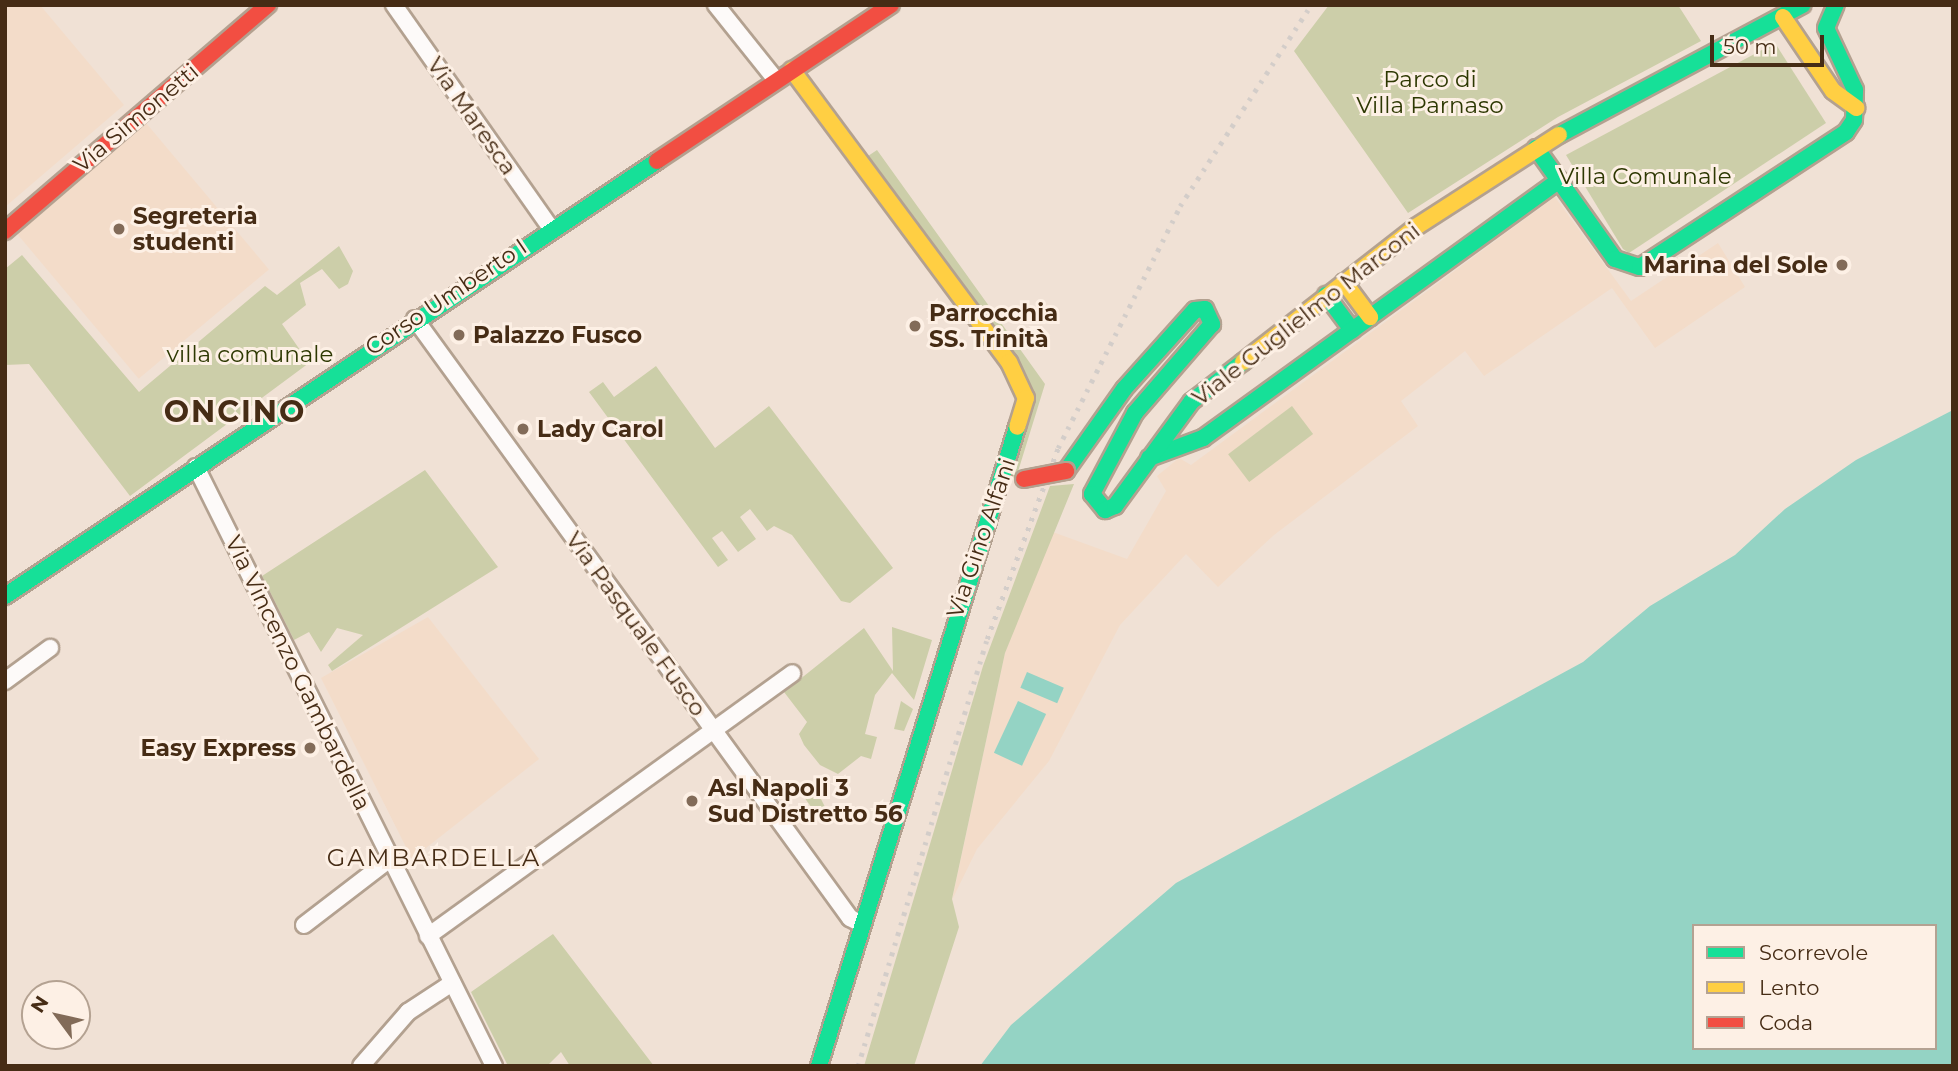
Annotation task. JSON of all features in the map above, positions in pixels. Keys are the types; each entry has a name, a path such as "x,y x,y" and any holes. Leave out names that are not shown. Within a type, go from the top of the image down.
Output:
{"street":[{"name":"Via Simonetti","path":"5,231 268,5"},
{"name":"Via Maresca","path":"394,5 550,227"},
{"path":"716,5 776,80"},
{"name":"Corso Umberto I","path":"5,596 550,227 891,5"},
{"name":"Viale Guglielmo Marconi","path":"1149,458 1191,402 1326,295 1536,148 1783,18 1802,5"},
{"path":"1536,148 1615,259 1640,267 1846,132 1856,108 1850,74 1826,28 1836,5"},
{"path":"1783,18 1833,90 1856,108"},
{"name":"Via Gino Alfani","path":"792,70 1024,384 1021,424 999,476 820,1066"},
{"name":"Viale Guglielmo Marconi","path":"1149,458 1202,438 1559,180"},
{"path":"1344,282 1370,317"},
{"path":"1326,295 1352,330"},
{"path":"999,476 1024,479 1066,471 1136,373 1195,310 1205,309 1212,324 1135,413 1092,494 1095,503 1105,510 1115,506 1149,458"},
{"name":"Via Pasquale Fusco","path":"415,318 850,918 862,924"},
{"name":"Via Vincenzo Gambardella","path":"196,467 494,1066"},
{"path":"5,681 50,648"},
{"path":"428,936 792,673"},
{"path":"304,925 390,859"},
{"path":"361,1066 408,1012 452,983"}],"shaded area":[{"path":"5,5 40,5 124,105 5,207"},
{"path":"141,117 269,269 139,379 11,226"},
{"path":"1555,197 1631,301 1718,243 1745,287 1655,348 1612,288 1484,376 1465,351 1401,401 1418,426 1274,535 1218,587 1186,554 1120,625 1049,761 977,849 952,900 1005,653 1050,531 1127,559 1166,491 1157,476 1179,458 1191,465"},
{"path":"428,617 539,759 412,859 321,678"}],"green space":[{"name":"Parco di Villa Parnaso","path":"1329,5 1678,5 1701,41 1558,117 1408,213 1294,51"},
{"name":"Villa Comunale","path":"1775,43 1826,123 1629,253 1623,249 1566,155"},
{"path":"877,150 1045,384 1016,478 1000,476 1026,398 868,156"},
{"name":"villa comunale","path":"339,246 353,271 348,284 339,289 322,269 300,283 306,305 282,324 309,363 130,496 29,364 5,365 5,269 22,255 139,392 265,286 277,295"},
{"path":"656,366 715,448 769,406 893,568 850,603 841,601 792,535 774,526 767,531 750,509 740,517 756,539 738,552 722,531 712,538 728,560 718,567 589,392 603,382 614,397"},
{"path":"1292,406 1313,434 1249,482 1228,454"},
{"path":"425,470 498,567 332,671 328,665 363,635 337,628 321,652 309,632 294,640 262,576"},
{"path":"1074,484 1005,653 952,899 959,927 914,1066 864,1066 983,666 1050,486"},
{"path":"892,627 932,640 914,700 892,673 875,695 865,734 877,737 871,759 861,756 838,774 820,765 804,745 799,734 807,722 784,692 864,628 893,671"},
{"path":"901,701 913,709 904,731 894,729"},
{"path":"819,795 825,807 819,818 804,797"},
{"path":"553,934 654,1066 570,1066 561,1052 547,1066 508,1066 471,992"}],"water":[{"path":"1953,410 1953,1066 980,1066 1011,1025 1176,883 1583,662 1650,606 1735,555 1785,509 1856,460"},
{"path":"1027,672 1064,688 1057,703 1020,688"},
{"path":"1018,701 1046,714 1022,766 994,753"}],"railway":[{"path":"858,1066 987,639 1058,448 1180,206 1311,5"}],"traffic: fast":[{"path":"1559,135 1802,5"},
{"path":"1536,148 1615,259 1640,267 1846,132 1854,120 1855,90 1826,28 1836,5"},
{"path":"5,596 657,161"},
{"path":"1149,458 1203,438 1559,180"},
{"path":"1326,295 1352,330"},
{"path":"1066,471 1124,389 1195,310 1205,309 1212,324 1135,413 1092,494 1105,510 1115,506 1191,402 1243,362"},
{"path":"819,1066 1017,427"}],"traffic: slow":[{"path":"1783,17 1833,91 1856,108"},
{"path":"792,70 1009,362 1026,398 1017,427"},
{"path":"1243,362 1416,227 1559,135"},
{"path":"1344,282 1370,317"}],"traffic: jam":[{"path":"5,231 268,5"},
{"path":"657,161 891,5"},
{"path":"1024,479 1066,471"}],"place":[{"name":"Segreteria studenti","path":"119,229"},
{"name":"Marina del Sole","path":"1842,265"},
{"name":"Parrocchia SS. Trinità","path":"915,326"},
{"name":"Palazzo Fusco","path":"459,335"},
{"name":"Lady Carol","path":"523,429"},
{"name":"Easy Express","path":"310,748"},
{"name":"Asl Napoli 3 Sud Distretto 56","path":"692,801"}],"district":[{"name":"ONCINO","path":"235,412"},
{"name":"GAMBARDELLA","path":"434,858"}]}
